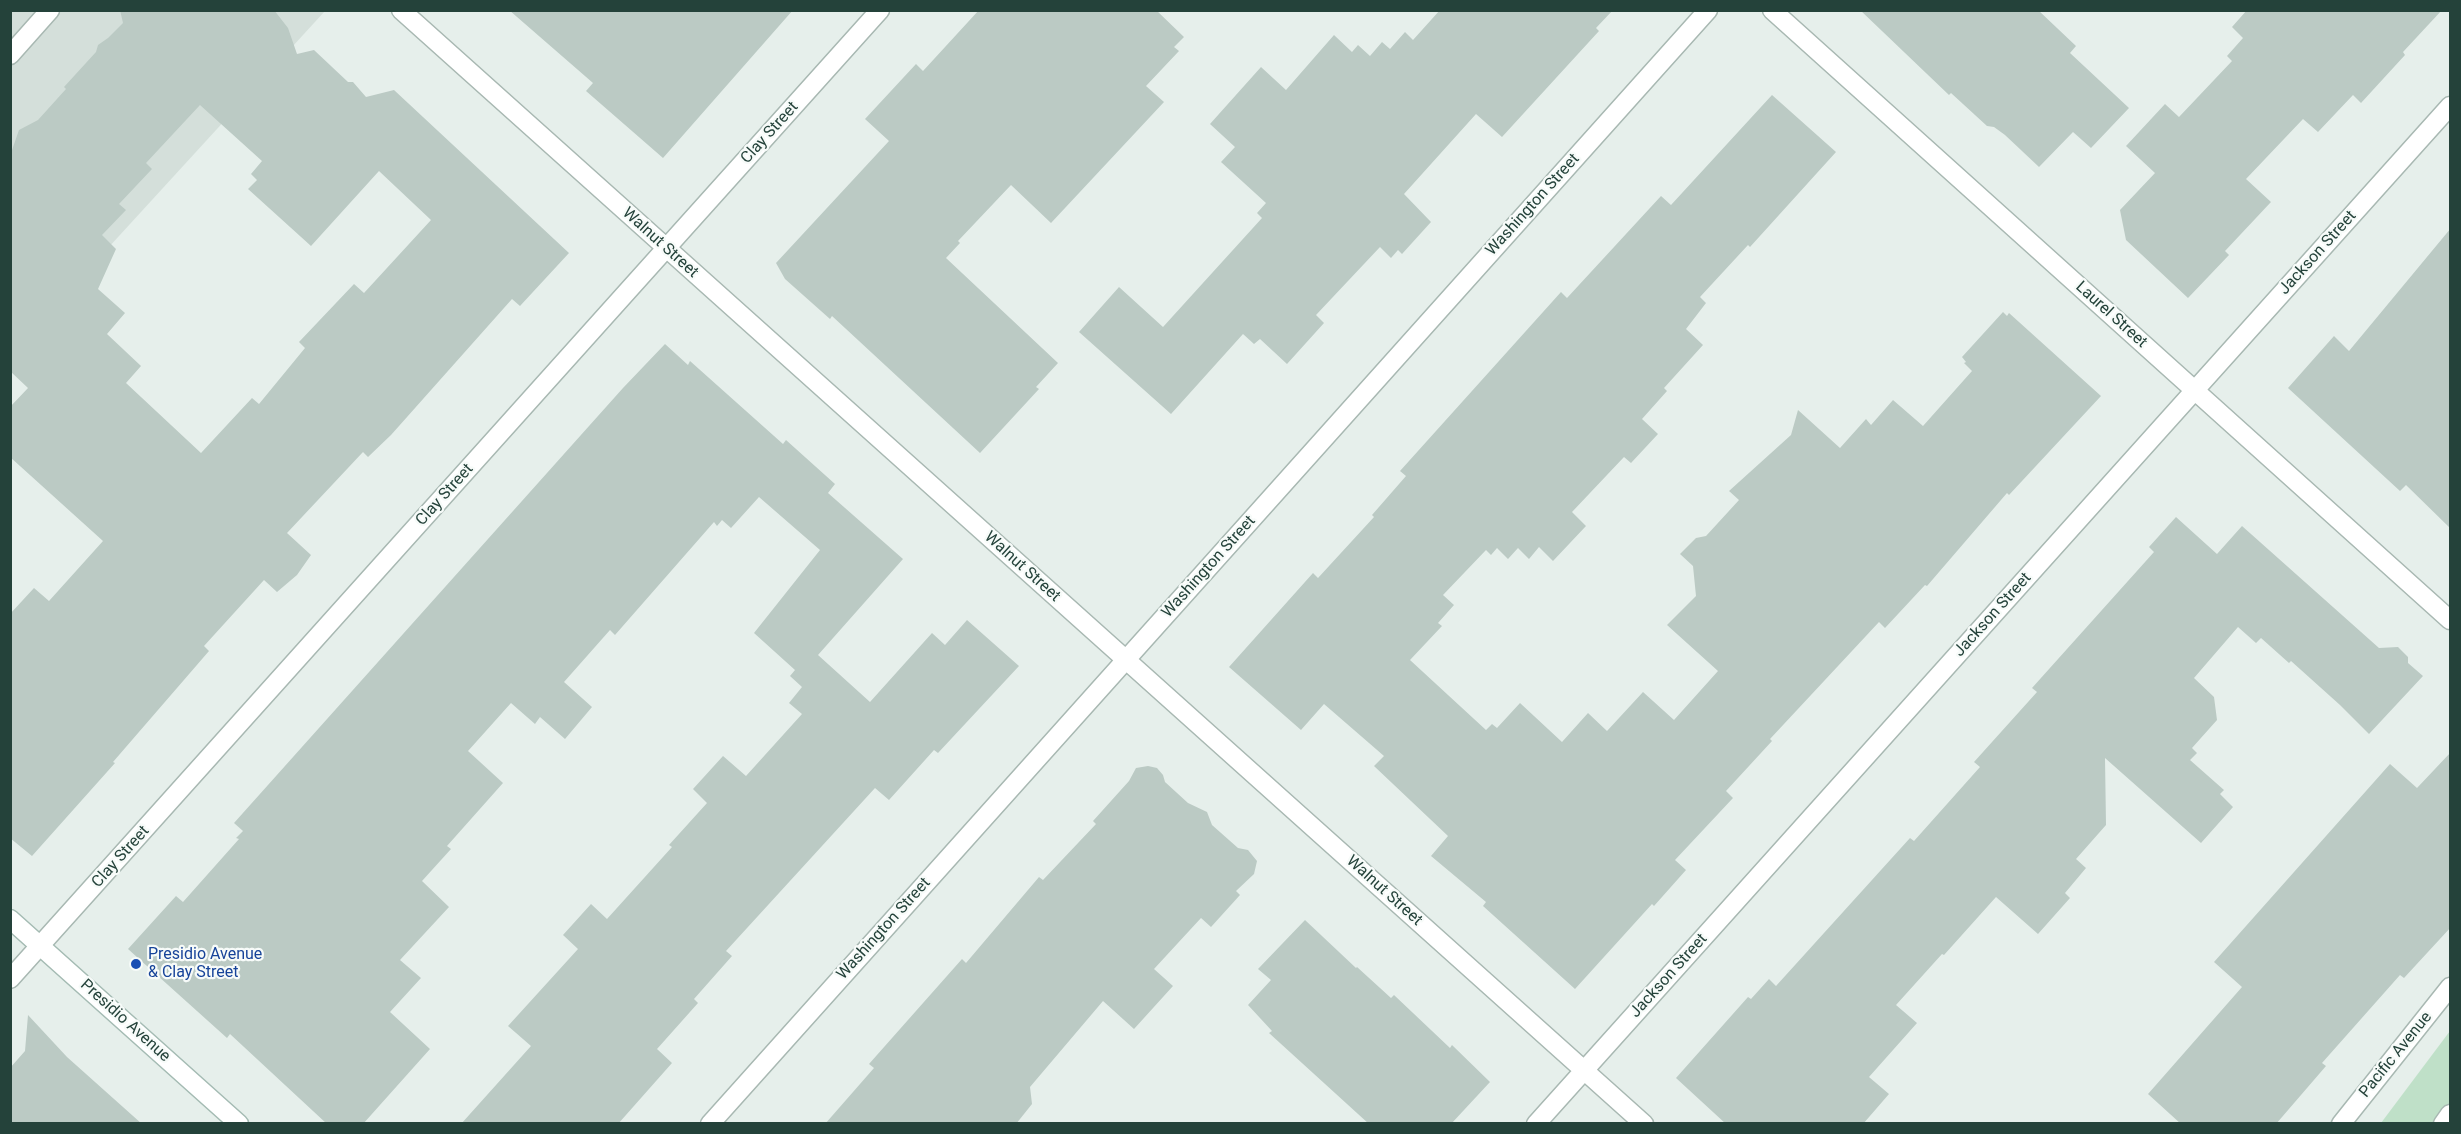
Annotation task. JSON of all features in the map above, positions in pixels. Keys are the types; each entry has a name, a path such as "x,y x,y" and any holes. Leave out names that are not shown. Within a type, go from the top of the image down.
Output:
{"street":[{"path":"10,55 50,10"},
{"name":"Walnut Street","path":"401,10 1644,1124"},
{"name":"Clay Street","path":"10,979 879,10"},
{"name":"Washington Street","path":"710,1124 1708,10"},
{"name":"Laurel Street","path":"1772,10 2451,620"},
{"name":"Jackson Street","path":"1536,1124 2451,106"},
{"name":"Presidio Avenue","path":"10,919 239,1124"},
{"name":"Pacific Avenue","path":"2341,1124 2451,987"},
{"path":"2443,1124 2451,1114"}],"shaded area":[{"path":"11,11 325,11 11,354"}],"green space":[{"path":"2450,1031 2450,1123 2381,1123"}],"building":[{"path":"120,10 274,10 288,28 297,54 314,50 348,82 353,82 366,97 394,90 569,253 520,306 512,299 391,435 368,457 363,452 287,533 311,555 297,575 277,592 264,580 204,646 209,651 113,762 115,763 32,856 10,838 10,614 34,588 49,601 103,541 10,457 10,407 28,388 10,371 11,153 19,130 38,120 96,52 98,45 123,23","holes":["200,105 262,161 251,174 257,180 248,189 311,246 379,171 431,220 364,293 354,284 299,342 305,348 259,404 252,398 201,453 126,383 141,366 107,334 125,313 98,289 116,249 102,235 126,210 119,204 152,169 146,163"]},
{"path":"509,10 793,10 663,158 586,91 593,83"},
{"path":"979,10 1156,10 1184,37 1174,47 1179,51 1146,86 1164,102 1051,223 1011,185 958,241 960,243 946,258 1058,363 1036,387 1039,389 980,453 832,316 830,319 785,279 776,263 889,141 865,119 916,64 923,71"},
{"path":"1440,10 1613,10 1596,28 1599,31 1502,137 1476,114 1404,194 1431,222 1402,254 1398,250 1391,258 1380,247 1316,315 1324,323 1287,364 1260,339 1254,344 1243,334 1171,414 1079,332 1119,287 1163,327 1262,218 1257,213 1266,203 1221,162 1235,147 1210,124 1261,67 1286,90 1334,35 1352,52 1358,45 1370,56 1382,42 1390,49 1405,32 1413,40"},
{"path":"1860,10 2038,10 2076,46 2070,53 2129,108 2091,148 2073,132 2039,167 2005,135 1994,127 1987,126 1951,93 1949,95"},
{"path":"2247,10 2442,10 2403,52 2405,55 2361,103 2353,95 2318,132 2303,119 2246,179 2271,202 2225,251 2229,255 2188,298 2126,240 2120,210 2155,173 2126,146 2165,104 2179,117 2232,61 2227,56 2243,38 2232,27"},
{"path":"1772,95 1836,152 1750,247 1748,245 1700,297 1706,303 1686,329 1703,345 1664,388 1667,391 1642,419 1658,434 1631,463 1624,457 1572,512 1586,526 1553,561 1539,547 1529,559 1518,548 1508,559 1497,548 1491,555 1486,550 1443,595 1454,605 1438,623 1442,626 1410,660 1486,730 1492,724 1497,728 1520,703 1562,742 1588,713 1607,731 1643,692 1674,720 1718,671 1667,625 1696,596 1693,566 1680,554 1696,538 1706,536 1739,500 1729,491 1791,435 1798,410 1840,448 1866,419 1871,425 1893,400 1923,426 1972,371 1964,363 1966,362 1962,357 2003,312 2007,316 2009,313 2101,396 2009,495 2007,493 1927,586 1925,585 1885,628 1879,622 1770,739 1772,741 1726,791 1733,798 1675,860 1686,870 1575,989 1483,906 1486,902 1431,856 1448,836 1374,766 1384,756 1324,704 1301,730 1229,667 1313,573 1318,578 1374,517 1372,515 1406,476 1400,471 1561,292 1567,298 1661,196 1671,205"},
{"path":"2451,228 2451,529 2406,485 2400,491 2288,388 2334,336 2349,351"},
{"path":"665,344 688,365 690,361 783,444 786,440 835,484 828,493 903,559 818,655 870,702 932,633 945,645 967,620 1019,666 938,753 934,750 889,800 875,788 726,951 732,956 694,999 698,1003 657,1049 672,1063 618,1124 461,1124 531,1046 508,1026 578,949 563,935 591,904 607,919 672,847 669,845 707,803 693,789 723,756 746,776 802,714 789,703 802,687 790,676 795,670 754,633 820,550 759,497 731,528 722,520 717,526 714,522 615,635 610,630 564,682 592,707 565,739 540,717 535,724 511,703 468,751 503,783 447,846 451,849 422,881 449,907 400,960 421,978 390,1012 430,1049 363,1124 327,1124 230,1034 227,1038 128,949 176,896 183,902 239,839 236,838 243,831 234,823"},
{"path":"2176,517 2217,554 2242,526 2379,648 2398,647 2408,657 2408,663 2423,676 2369,734 2291,661 2289,663 2261,638 2256,643 2238,627 2194,678 2214,697 2217,720 2192,748 2197,753 2190,760 2224,790 2220,794 2233,807 2201,843 2105,758 2106,825 2076,859 2086,868 2065,893 2070,898 2038,934 1996,897 1944,955 1942,954 1896,1005 1917,1023 1869,1077 1889,1094 1863,1124 1726,1124 1676,1078 1748,997 1751,999 1769,979 1776,986 1910,838 1914,841 1980,767 1974,762 2037,692 2032,688 2154,552 2149,547"},
{"path":"2451,752 2451,927 2404,978 2400,975 2322,1063 2326,1066 2276,1124 2181,1124 2148,1094 2242,987 2214,962 2390,764 2417,788"},
{"path":"1148,766 1157,768 1165,782 1188,803 1207,812 1212,825 1238,848 1248,850 1257,861 1254,874 1236,891 1240,895 1211,927 1201,918 1154,969 1173,986 1134,1029 1103,1001 1030,1087 1032,1104 1016,1124 825,1124 874,1068 869,1064 962,959 966,963 1039,877 1043,880 1096,824 1093,821 1129,781 1136,768"},
{"path":"1305,920 1391,998 1394,995 1450,1048 1452,1045 1490,1082 1451,1124 1369,1124 1269,1033 1272,1031 1248,1005 1271,980 1258,969"},
{"path":"28,1015 67,1057 142,1124 10,1124 10,1068 25,1051"}],"place":[{"name":"Presidio Avenue & Clay Street","path":"136,964"}]}
